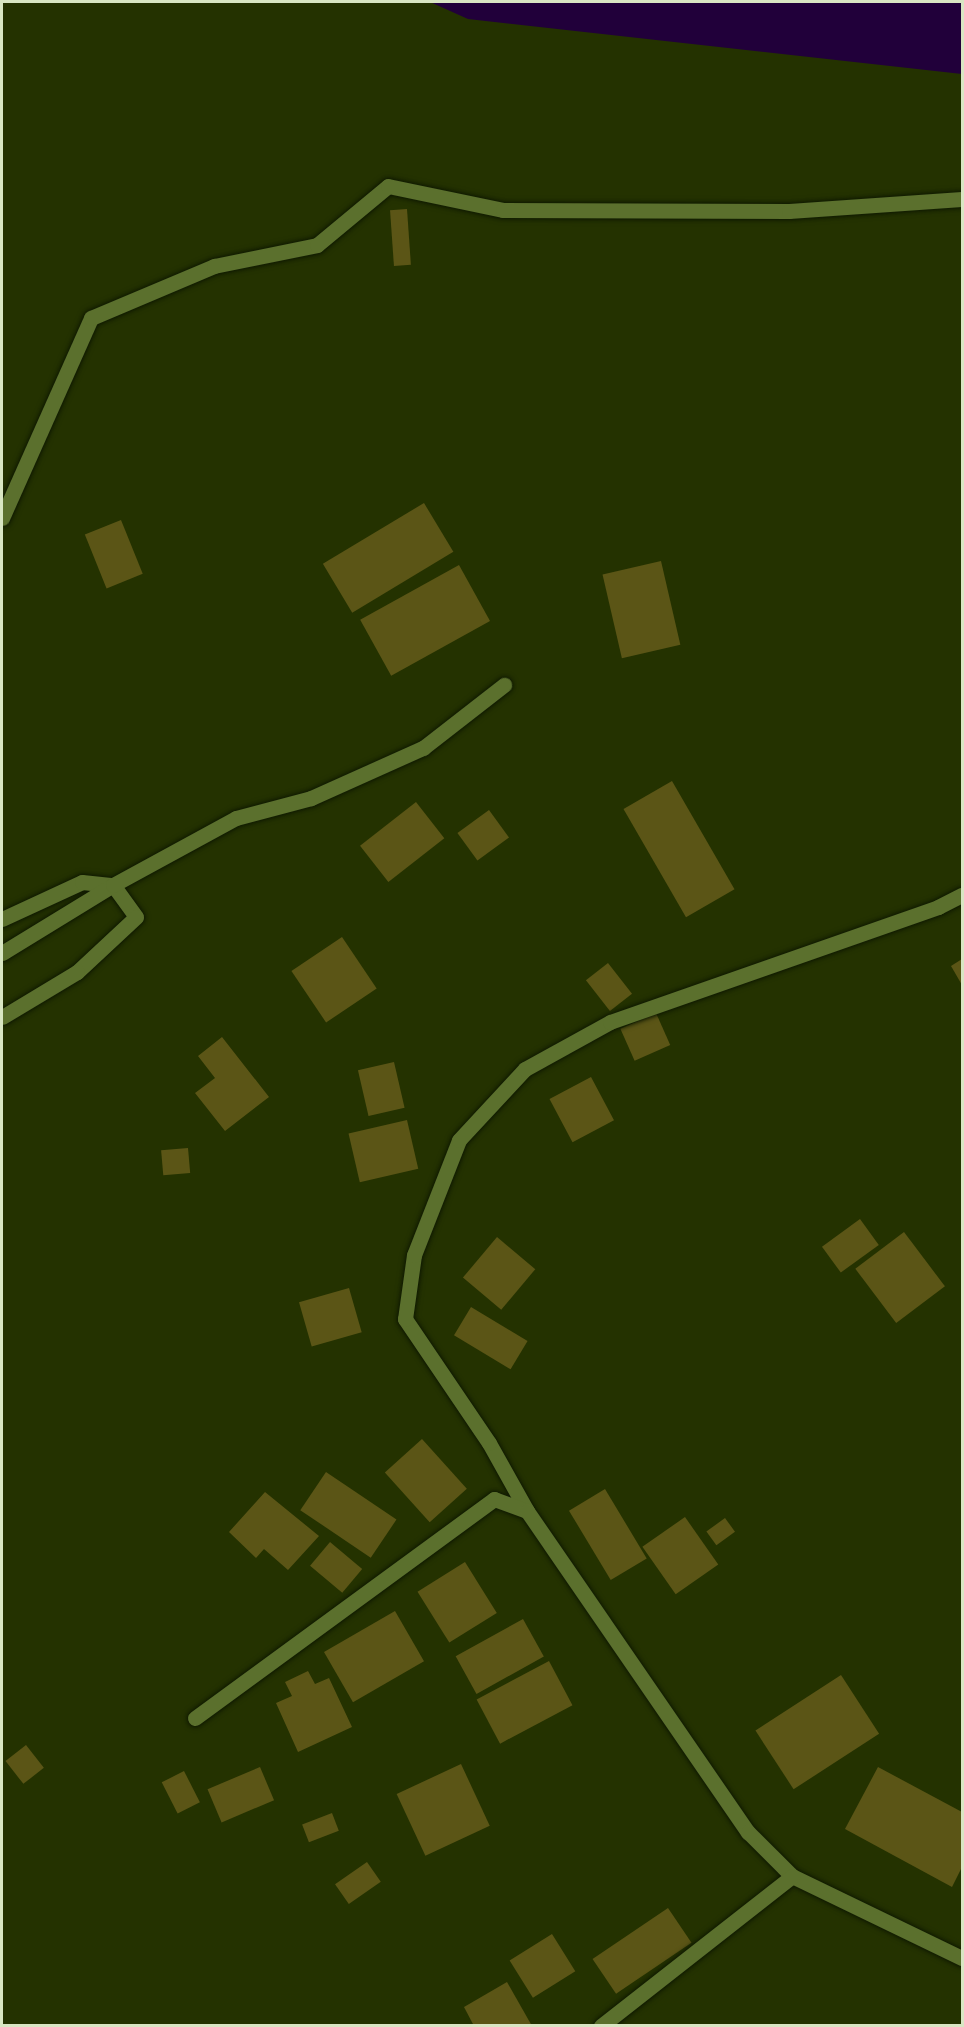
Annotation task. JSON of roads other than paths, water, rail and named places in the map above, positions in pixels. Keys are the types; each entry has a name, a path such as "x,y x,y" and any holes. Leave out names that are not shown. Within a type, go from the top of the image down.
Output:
{"street":[{"path":"2,518 91,318 214,266 317,245 388,186 503,210 789,211 963,199"},
{"path":"2,953 113,885 236,818 311,798 423,748 504,685"},
{"path":"2,919 82,882 113,885 136,917 77,972 2,1017"},
{"path":"963,895 938,907 610,1022 525,1069 459,1140 414,1255 405,1318 489,1443 527,1512 748,1832 792,1876 963,1958"},
{"path":"195,1718 494,1499 527,1512"},
{"path":"601,2025 792,1876"}]}
